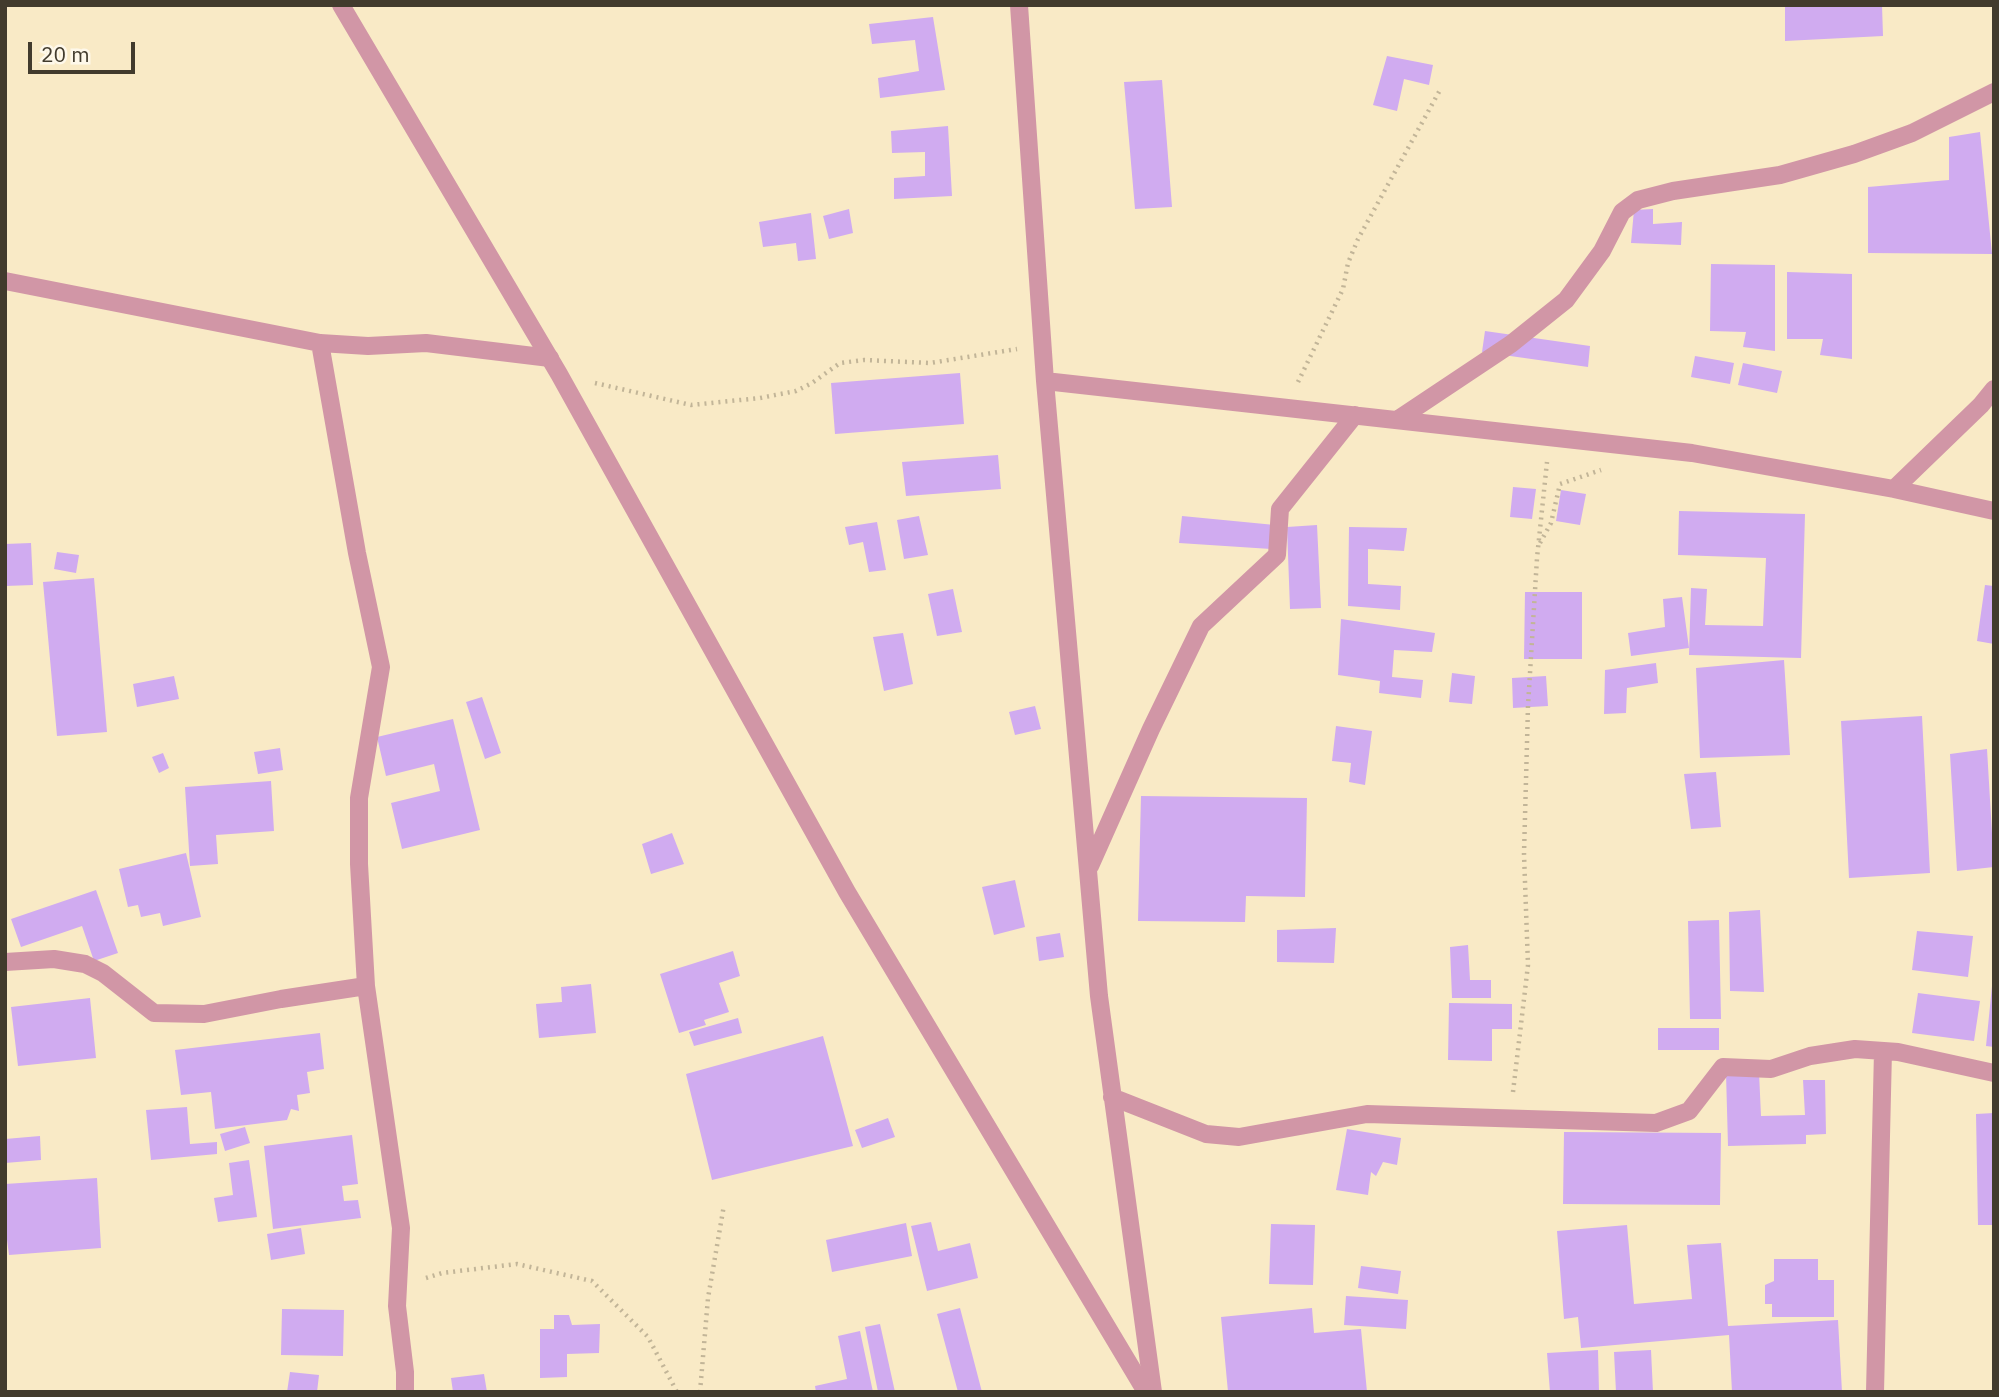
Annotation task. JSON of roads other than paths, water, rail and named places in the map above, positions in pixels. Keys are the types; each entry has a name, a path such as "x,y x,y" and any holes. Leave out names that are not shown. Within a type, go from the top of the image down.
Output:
{"street":[{"path":"341,5 550,358 847,892 1146,1392"},
{"path":"1019,5 1042,345 1099,996 1153,1392"},
{"path":"1397,420 1511,344 1566,300 1602,251 1622,212 1638,200 1673,191 1780,175 1854,154 1912,133 1994,92"},
{"path":"5,281 320,343 368,346 426,343 550,358"},
{"path":"320,343 357,553 381,667 359,797 359,864 366,986 401,1228 397,1306 405,1392"},
{"path":"1045,381 1692,453 1894,489 1994,511"},
{"path":"1894,489 1981,405 1994,389"},
{"path":"1088,869 1201,626 1277,555 1280,509 1355,415"},
{"path":"5,962 54,958 85,964 103,973 154,1013 204,1014 366,986"},
{"path":"1112,1097 1206,1134 1239,1137 1367,1114 1656,1123 1689,1111 1723,1067 1771,1069 1810,1056 1855,1049 1898,1052 1994,1073"},
{"path":"1875,1392 1883,1051"}]}
